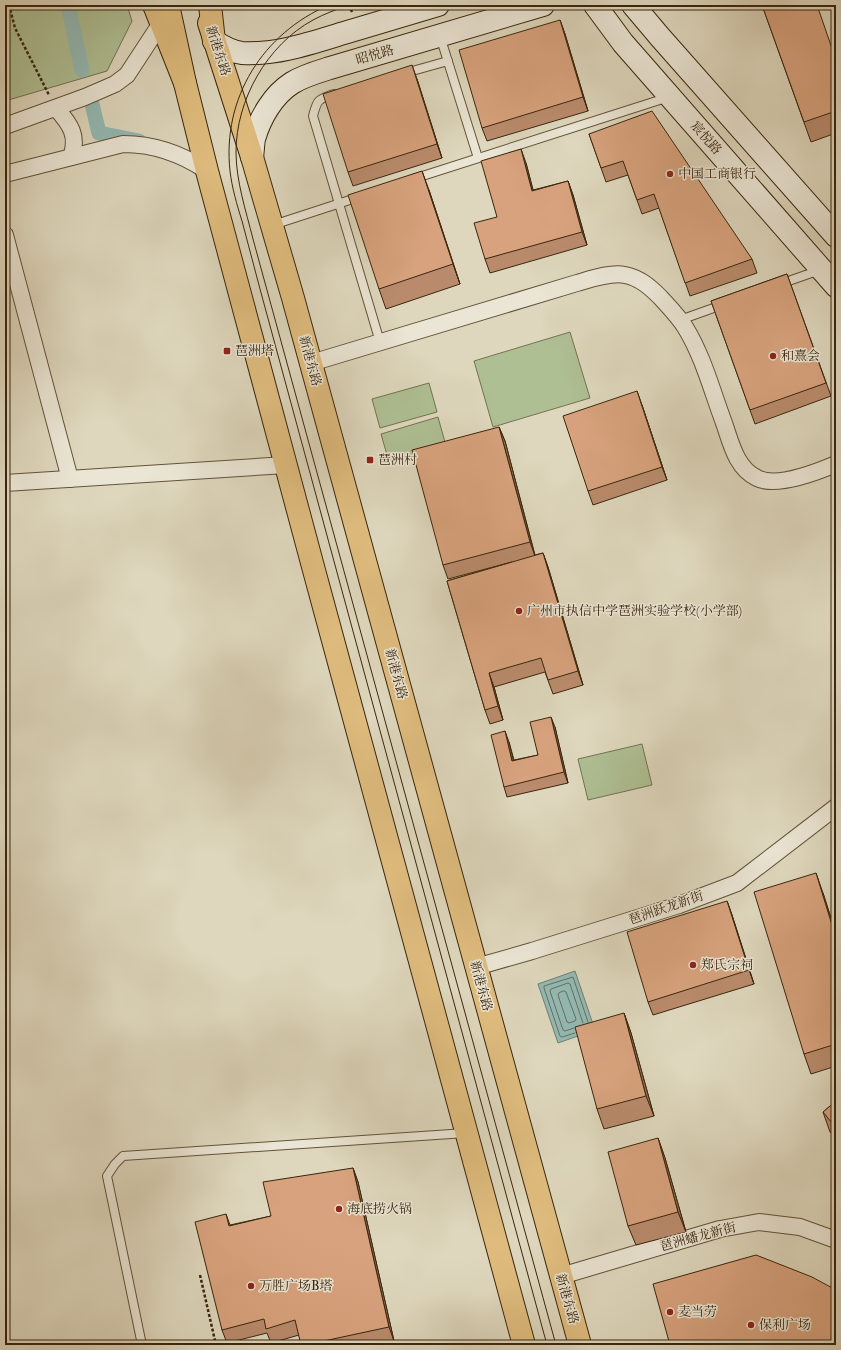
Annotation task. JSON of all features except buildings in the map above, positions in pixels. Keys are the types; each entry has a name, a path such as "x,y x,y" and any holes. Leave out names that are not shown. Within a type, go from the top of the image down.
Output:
{"main road":[{"name":"新港东路","path":"204,5 214,41 252,157 311,363 580,1345"},
{"path":"210,5 214,41"},
{"path":"162,11 185,82 207,171 524,1345"}],"street":[{"path":"214,41 232,51 242,53 275,51 329,38 438,5"},
{"name":"昭悦路","path":"252,157 254,139 260,122 271,103 281,92 298,80 324,70 543,5"},
{"name":"宸悦路","path":"595,5 623,43 836,286"},
{"path":"633,5 670,49 836,236"},
{"path":"5,126 102,91 127,76 162,11"},
{"path":"56,108 71,126 74,136 74,149 71,157"},
{"path":"5,174 123,144 139,144 161,149 182,156 207,171"},
{"path":"5,235 70,479"},
{"path":"311,363 603,276 624,275 642,281 671,308 680,320 695,346 736,456 746,471 758,479 773,482 802,476 836,464"},
{"path":"5,483 286,465"},
{"name":"琶洲跃龙新街","path":"476,967 679,905 737,883 836,807"},
{"name":"琶洲蟠龙新街","path":"561,1276 720,1230 758,1222 800,1227 836,1240"}],"lane":[{"path":"440,36 478,158"},
{"path":"396,76 448,61"},
{"path":"344,92 321,98 316,104 313,116 380,342"},
{"path":"405,182 670,96"},
{"path":"272,225 368,194"},
{"path":"769,288 821,269"},
{"path":"680,320 732,302"},
{"path":"142,1345 107,1176 115,1164 123,1156 466,1133"}],"path":[{"path":"9,5 15,28 56,108"},
{"path":"350,5 352,12"},
{"path":"200,1276 216,1345"}],"green space":[{"path":"5,5 127,5 132,21 107,71 5,101"},
{"path":"570,332 590,398 493,427 474,361"},
{"path":"429,383 437,412 380,428 372,399"},
{"path":"438,417 446,446 389,462 381,434"},
{"path":"642,744 652,785 588,800 578,759"}],"water":[{"path":"575,971 595,1030 558,1043 538,984"}],"waterway":[{"path":"68,5 82,70"},
{"path":"92,104 99,133 139,141"}],"tram line":[{"path":"329,5 305,17 285,32 267,51 252,71 240,94 233,118 229,144 230,171 233,190 547,1345"},
{"path":"350,5 313,20 296,31 268,59 248,94 242,113 237,132 236,163 242,196 253,239 556,1345"}],"place":[{"name":"中国工商银行","path":"670,174"},
{"name":"琶洲塔","path":"227,351"},
{"name":"和熹会","path":"773,356"},
{"name":"琶洲村","path":"370,460"},
{"name":"广州市执信中学琶洲实验学校(小学部)","path":"519,611"},
{"name":"郑氏宗祠","path":"693,965"},
{"name":"海底捞火锅","path":"339,1209"},
{"name":"万胜广场B塔","path":"251,1286"},
{"name":"麦当劳","path":"670,1312"},
{"name":"保利广场","path":"751,1325"}]}
